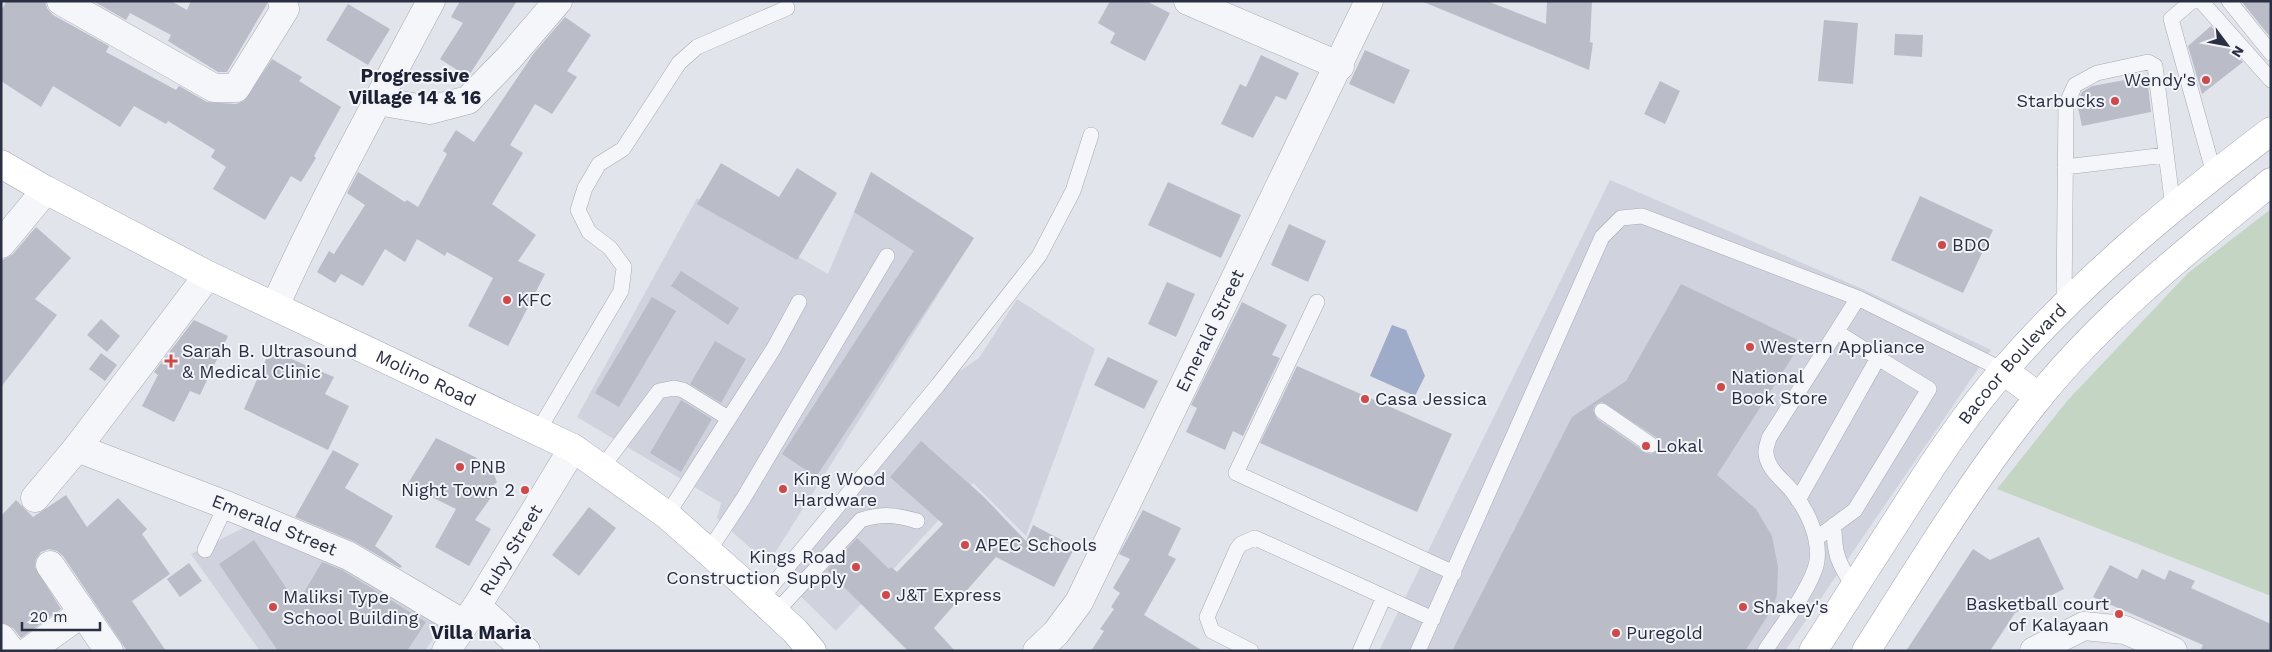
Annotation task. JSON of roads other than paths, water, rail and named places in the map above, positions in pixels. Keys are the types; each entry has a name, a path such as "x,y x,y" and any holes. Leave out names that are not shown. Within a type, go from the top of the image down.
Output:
{"main road":[{"name":"Bacoor Boulevard","path":"1813,651 1933,465 1969,412 2003,370 2064,304 2173,208 2271,131"},
{"name":"Molino Road","path":"1,164 46,190 208,275 573,448 667,515 768,606 812,651"},
{"path":"1866,651 1969,492 2039,397 2081,349 2132,299 2271,182"},
{"path":"2003,370 2039,397"}],"street":[{"path":"61,1 214,88 236,88 285,10 282,1"},
{"path":"275,306 298,255 431,1"},
{"path":"377,101 430,110 468,100 510,57 558,1"},
{"path":"1188,1 1340,66"},
{"name":"Emerald Street","path":"1037,651 1056,633 1079,602 1340,66 1369,1"},
{"path":"1,244 46,190"},
{"path":"35,498 77,448 208,275"},
{"name":"Emerald Street","path":"77,448 226,505 349,556 471,615 526,651"},
{"name":"Ruby Street","path":"446,651 471,615 573,448"},
{"path":"50,565 109,651"},
{"path":"29,651 82,613"},
{"path":"2034,651 2084,626 2125,630 2173,651"},
{"path":"1,638 11,651"}],"lane":[{"path":"2192,1 2172,19 2214,174"},
{"path":"2201,1 2271,80"},
{"path":"2229,1 2271,53"},
{"path":"538,431 621,291 624,267 610,248 589,232 578,210 585,188 599,164 623,149 679,63 697,47 787,8"},
{"path":"2064,304 2066,105 2074,85 2097,73 2148,62 2156,66 2173,208"},
{"path":"768,606 1039,256 1073,191 1091,135"},
{"path":"2065,167 2166,155"},
{"path":"1418,651 1602,237 1621,218 1642,216 1858,298 2003,370"},
{"path":"708,552 743,499 887,256"},
{"path":"1765,651 1807,586 1817,562 1817,538 1808,516 1798,500 1771,467 1765,453 1768,438 1858,298"},
{"path":"667,515 774,348 799,302"},
{"path":"1317,302 1236,473 1454,573"},
{"path":"1817,538 1855,510 1929,390 1837,332"},
{"path":"1798,500 1878,358"},
{"path":"601,468 659,391 674,388 683,390 728,418"},
{"path":"1602,411 1652,445"},
{"path":"204,550 226,505"},
{"path":"768,606 861,520 879,514 901,516 917,521"},
{"path":"1834,525 1834,548 1838,561 1854,587"},
{"path":"1252,651 1212,631 1207,617 1236,549 1248,540 1262,540 1433,620"},
{"path":"1360,651 1384,597"}],"water":[{"path":"1392,325 1406,330 1425,376 1415,396 1370,376"}],"place":[{"name":"Wendy's","path":"2206,80"},
{"name":"Starbucks","path":"2115,101"},
{"name":"BDO","path":"1942,245"},
{"name":"KFC","path":"507,300"},
{"name":"Western Appliance","path":"1750,347"},
{"name":"Sarah B. Ultrasound & Medical Clinic","path":"171,361"},
{"name":"National Book Store","path":"1721,387"},
{"name":"Casa Jessica","path":"1365,399"},
{"name":"Lokal","path":"1646,446"},
{"name":"PNB","path":"460,467"},
{"name":"King Wood Hardware","path":"783,489"},
{"name":"Night Town 2","path":"525,490"},
{"name":"APEC Schools","path":"965,545"},
{"name":"Kings Road Construction Supply","path":"856,567"},
{"name":"J&T Express","path":"886,595"},
{"name":"Maliksi Type School Building","path":"273,607"},
{"name":"Shakey's","path":"1743,607"},
{"name":"Basketball court of Kalayaan","path":"2119,614"},
{"name":"Puregold","path":"1616,633"}],"district":[{"name":"Progressive Village 14 & 16","path":"415,86"},
{"name":"Villa Maria","path":"481,632"}]}
